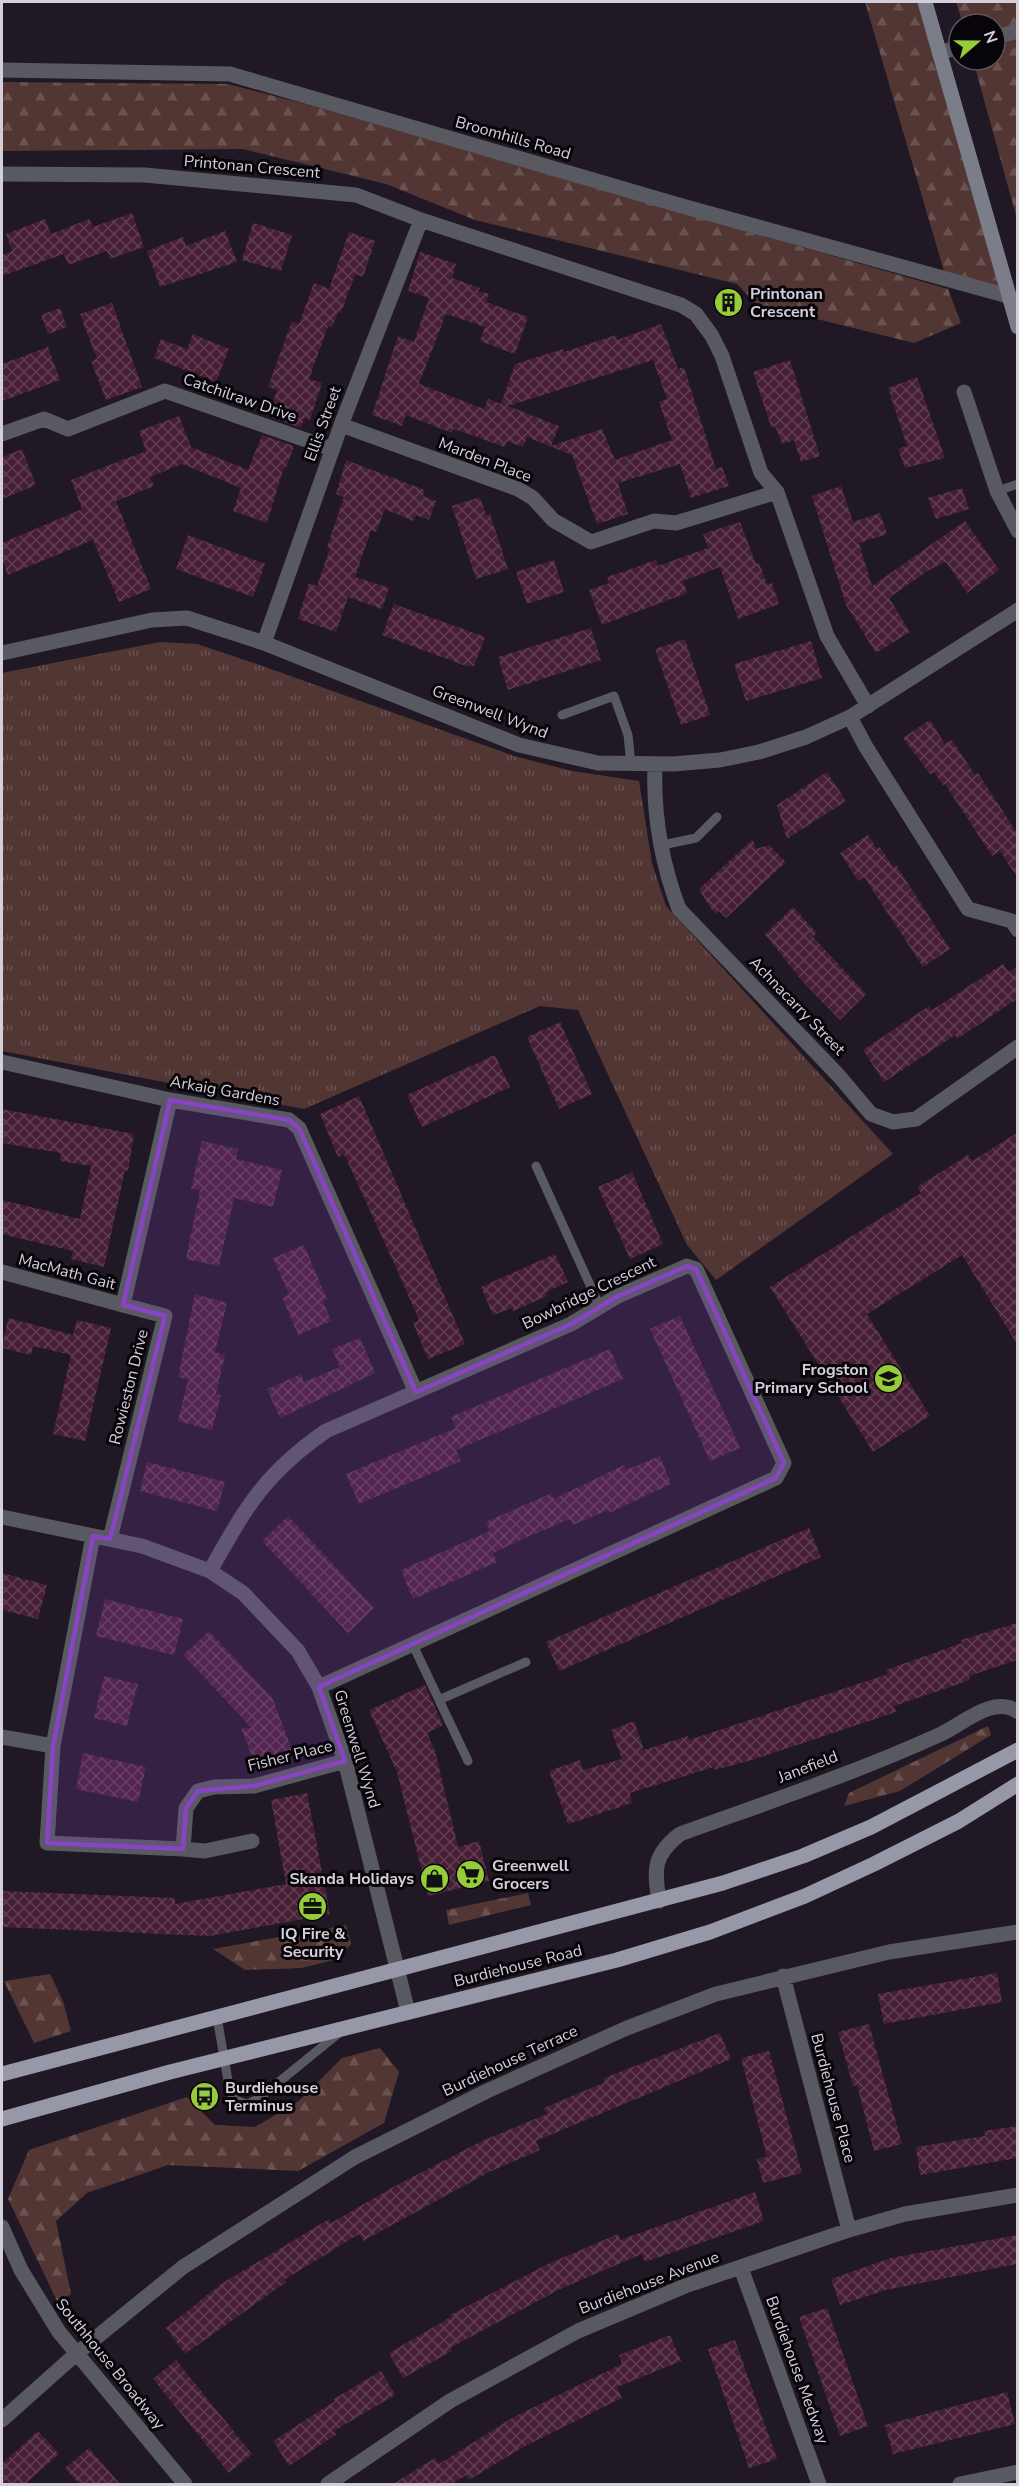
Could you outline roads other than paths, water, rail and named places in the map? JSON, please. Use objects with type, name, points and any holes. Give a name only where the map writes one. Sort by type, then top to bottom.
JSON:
[{"type":"main road","points":[[925,2],[1017,327]]},
{"type":"main road","name":"Burdiehouse Road","points":[[2,2074],[723,1883],[813,1852],[938,1794],[1017,1750]]},
{"type":"main road","name":"Burdiehouse Road","points":[[2,2119],[345,2028],[617,1960],[710,1932],[805,1896],[959,1821],[1017,1784]]},
{"type":"street","points":[[939,52],[947,50]]},
{"type":"street","name":"Broomhills Road","points":[[2,70],[230,74],[671,203],[1008,296]]},
{"type":"street","name":"Printonan Crescent","points":[[2,174],[145,176],[356,195],[421,220],[681,305],[696,314],[712,336],[722,356],[760,473],[777,492],[827,636],[868,705]]},
{"type":"street","name":"Ellis Street","points":[[264,643],[332,449],[421,220]]},
{"type":"street","name":"Catchilraw Drive","points":[[2,434],[44,419],[68,429],[165,392],[332,449]]},
{"type":"street","points":[[964,392],[997,491],[1017,531]]},
{"type":"street","name":"Marden Place","points":[[341,425],[518,489],[533,498],[553,520],[591,542],[654,521],[676,523],[777,492]]},
{"type":"street","name":"Greenwell Wynd","points":[[2,653],[152,620],[187,618],[264,643],[519,745],[558,756],[631,765],[655,764],[720,760],[759,752],[806,737],[850,717],[1017,610]]},
{"type":"street","points":[[850,717],[866,747],[968,909],[1012,921],[1017,930]]},
{"type":"street","name":"Achnacarry Street","points":[[655,764],[654,791],[667,876],[680,909],[839,1076],[871,1114],[893,1122],[916,1119],[1017,1047]]},
{"type":"street","name":"Arkaig Gardens","points":[[2,1062],[170,1100],[289,1120],[298,1128],[416,1392]]},
{"type":"street","name":"Rowieston Drive","points":[[110,1539],[165,1316],[123,1305],[170,1100]]},
{"type":"street","name":"Bowbridge Crescent","points":[[210,1571],[245,1508],[267,1480],[299,1450],[326,1431],[571,1324],[616,1297],[687,1266],[696,1269],[784,1462],[777,1478],[319,1687]]},
{"type":"street","name":"MacMath Gait","points":[[2,1272],[123,1305]]},
{"type":"street","name":"Greenwell Wynd","points":[[2,1517],[142,1546],[210,1571],[243,1593],[298,1651],[319,1687],[345,1761],[408,2012]]},
{"type":"street","points":[[93,1536],[53,1746],[47,1843],[205,1851],[252,1840]]},
{"type":"street","name":"Janefield","points":[[659,1901],[654,1873],[662,1848],[680,1834],[810,1787],[941,1734],[988,1708],[1010,1707],[1017,1712]]},
{"type":"street","points":[[2,1737],[53,1746]]},
{"type":"street","name":"Fisher Place","points":[[183,1849],[186,1808],[198,1791],[214,1787],[254,1786],[345,1761]]},
{"type":"street","name":"Burdiehouse Terrace","points":[[2,2420],[76,2354],[183,2267],[355,2157],[487,2091],[627,2028],[716,1994],[889,1952],[1017,1932]]},
{"type":"street","name":"Burdiehouse Place","points":[[783,1976],[849,2230]]},
{"type":"street","name":"Burdiehouse Avenue","points":[[328,2484],[450,2401],[578,2331],[684,2286],[849,2230],[905,2214],[1017,2195]]},
{"type":"street","name":"Southhouse Broadway","points":[[2,2227],[42,2309],[76,2354],[185,2484]]},
{"type":"street","name":"Burdiehouse Medway","points":[[741,2268],[819,2484]]},
{"type":"street","points":[[960,2484],[1017,2472]]},
{"type":"lane","points":[[997,491],[1017,484]]},
{"type":"lane","points":[[562,715],[614,696],[628,735],[631,765]]},
{"type":"lane","points":[[662,845],[696,838],[717,818]]},
{"type":"lane","points":[[536,1166],[600,1307]]},
{"type":"lane","points":[[413,1645],[441,1699],[468,1761]]},
{"type":"lane","points":[[441,1699],[526,1662]]},
{"type":"lane","points":[[217,2017],[222,2060],[230,2092],[235,2100],[247,2104],[258,2098],[345,2028]]},
{"type":"place","name":"Printonan Crescent","points":[[729,303]]},
{"type":"place","name":"Frogston Primary School","points":[[889,1379]]},
{"type":"place","name":"Greenwell Grocers","points":[[471,1875]]},
{"type":"place","name":"Skanda Holidays","points":[[435,1879]]},
{"type":"place","name":"IQ Fire & Security","points":[[313,1906]]},
{"type":"place","name":"Burdiehouse Terminus","points":[[204,2097]]}]
